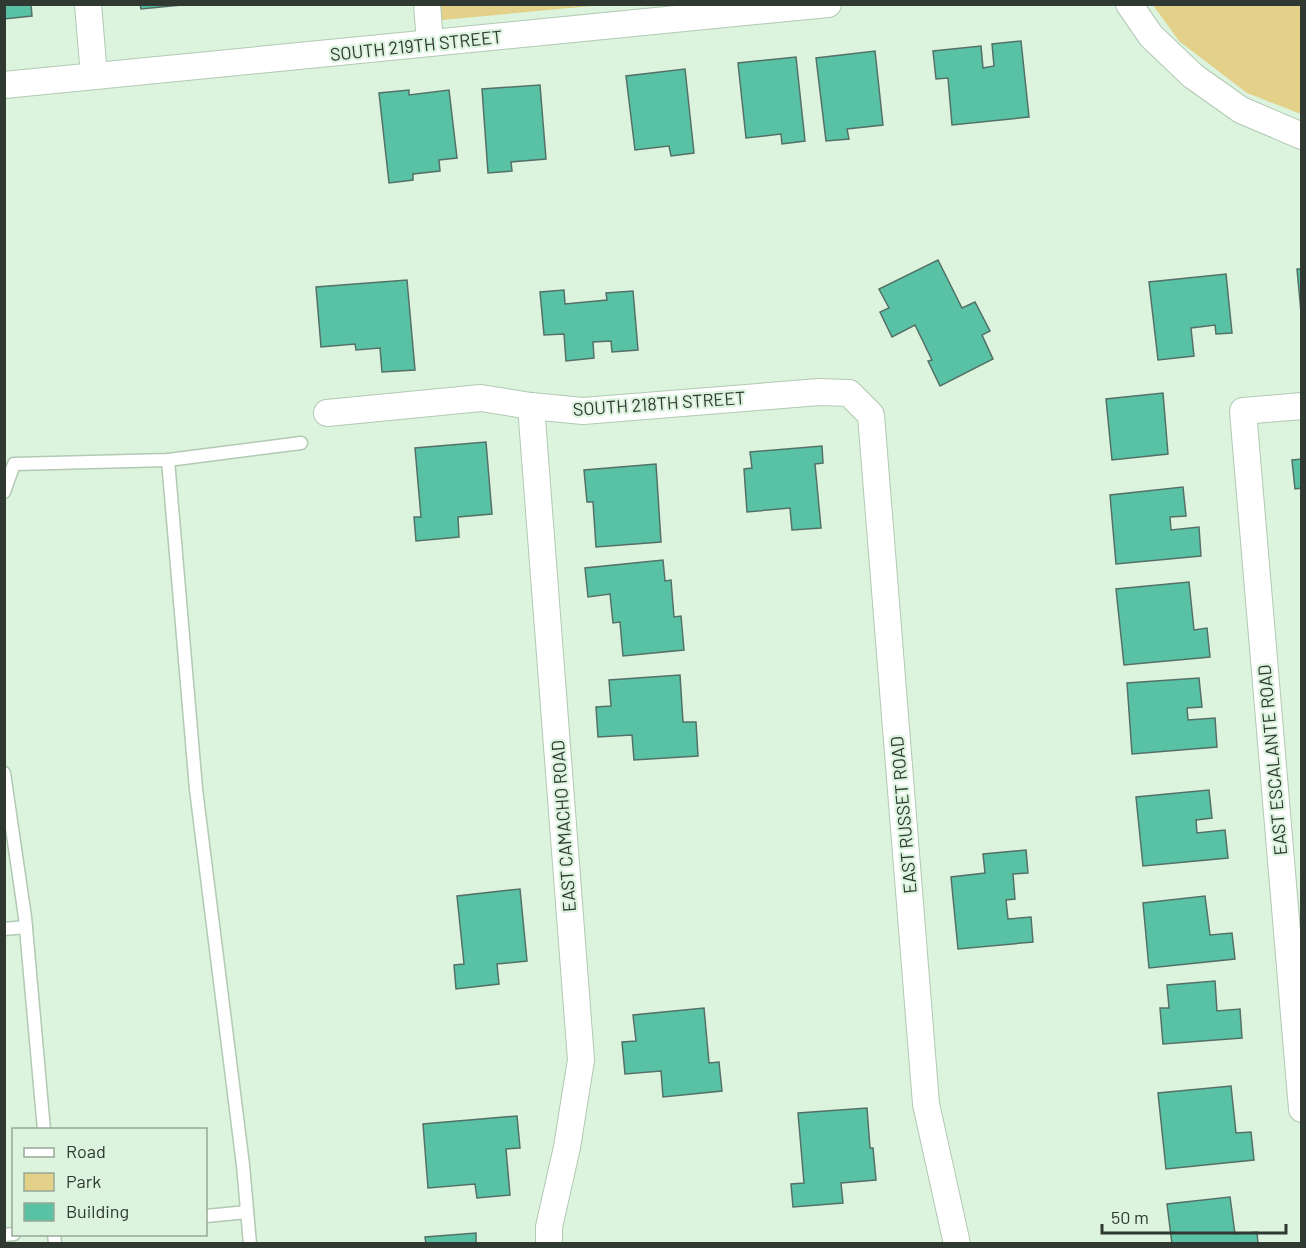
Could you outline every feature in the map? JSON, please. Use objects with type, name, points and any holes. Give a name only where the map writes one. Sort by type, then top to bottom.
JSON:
[{"type":"street","points":[[88,4],[94,76]]},
{"type":"street","points":[[427,4],[430,44]]},
{"type":"street","name":"SOUTH 219TH STREET","points":[[4,85],[430,44],[754,8],[828,4]]},
{"type":"street","points":[[1129,4],[1151,36],[1193,76],[1241,110],[1302,136]]},
{"type":"street","name":"SOUTH 218TH STREET","points":[[327,413],[481,398],[583,411],[819,392],[849,393]]},
{"type":"street","name":"EAST RUSSET ROAD","points":[[849,393],[871,415],[926,1104],[957,1244]]},
{"type":"street","name":"EAST CAMACHO ROAD","points":[[531,406],[581,1060],[567,1147],[549,1227],[549,1244]]},
{"type":"street","name":"EAST ESCALANTE ROAD","points":[[1302,406],[1243,411],[1302,1109]]},
{"type":"lane","points":[[4,492],[14,464],[168,460],[301,443]]},
{"type":"lane","points":[[168,460],[196,789],[243,1165],[250,1244]]},
{"type":"lane","points":[[4,773],[26,927],[44,1128]]},
{"type":"lane","points":[[4,929],[26,927]]},
{"type":"lane","points":[[207,1216],[247,1212]]},
{"type":"green space","points":[[441,4],[602,4],[602,5],[442,20]]},
{"type":"green space","points":[[1153,5],[1301,5],[1301,114],[1247,93],[1179,41]]},
{"type":"building","points":[[4,4],[31,4],[32,16],[4,19]]},
{"type":"building","points":[[140,4],[192,4],[141,9]]},
{"type":"building","points":[[1021,41],[1029,117],[952,125],[948,78],[936,79],[933,51],[981,46],[983,68],[994,66],[992,44]]},
{"type":"building","points":[[875,51],[883,125],[847,129],[849,139],[826,141],[816,58]]},
{"type":"building","points":[[796,57],[805,141],[782,144],[781,134],[746,138],[738,63]]},
{"type":"building","points":[[685,69],[694,153],[671,156],[669,146],[635,150],[626,76]]},
{"type":"building","points":[[540,85],[546,159],[511,162],[512,171],[488,173],[482,89]]},
{"type":"building","points":[[409,90],[409,95],[449,90],[457,158],[439,160],[440,171],[413,174],[413,180],[389,183],[379,93]]},
{"type":"building","points":[[938,260],[962,308],[975,302],[990,331],[982,335],[993,359],[940,386],[928,361],[932,360],[915,325],[892,337],[880,312],[889,308],[879,289]]},
{"type":"building","points":[[1297,269],[1302,269],[1302,323]]},
{"type":"building","points":[[1226,274],[1232,333],[1216,334],[1215,325],[1191,328],[1194,356],[1158,360],[1149,282]]},
{"type":"building","points":[[407,280],[415,370],[382,372],[380,348],[356,350],[355,344],[321,347],[316,287]]},
{"type":"building","points":[[564,290],[565,304],[607,300],[606,293],[633,291],[638,350],[612,352],[611,341],[593,342],[594,358],[566,361],[564,334],[544,335],[540,292]]},
{"type":"building","points":[[1163,393],[1168,454],[1112,460],[1106,399]]},
{"type":"building","points":[[486,442],[492,514],[458,517],[459,537],[416,541],[414,517],[421,517],[415,448]]},
{"type":"building","points":[[822,446],[823,463],[815,464],[821,528],[792,530],[790,508],[747,512],[744,469],[752,468],[750,452]]},
{"type":"building","points":[[1302,459],[1302,488],[1295,489],[1292,460]]},
{"type":"building","points":[[656,464],[661,542],[596,547],[593,502],[587,502],[584,470]]},
{"type":"building","points":[[1183,487],[1186,516],[1170,517],[1171,530],[1199,527],[1201,556],[1116,564],[1110,495]]},
{"type":"building","points":[[663,560],[665,581],[671,580],[674,617],[681,616],[684,650],[623,656],[620,622],[613,623],[610,594],[588,597],[585,568]]},
{"type":"building","points":[[1189,582],[1194,630],[1207,628],[1210,657],[1124,665],[1116,589]]},
{"type":"building","points":[[680,675],[683,722],[696,722],[698,756],[634,760],[632,735],[598,737],[596,707],[611,706],[609,680]]},
{"type":"building","points":[[1199,678],[1202,707],[1187,708],[1188,720],[1215,718],[1217,747],[1132,754],[1127,683]]},
{"type":"building","points":[[1209,790],[1212,818],[1196,820],[1197,833],[1225,830],[1228,858],[1143,866],[1136,797]]},
{"type":"building","points":[[1026,850],[1028,873],[1013,874],[1015,899],[1006,900],[1008,919],[1031,917],[1033,942],[958,949],[951,877],[985,873],[983,854]]},
{"type":"building","points":[[520,889],[527,961],[497,964],[499,984],[456,989],[454,965],[464,964],[457,896]]},
{"type":"building","points":[[1205,896],[1210,935],[1232,933],[1235,959],[1149,968],[1143,903]]},
{"type":"building","points":[[1215,981],[1217,1011],[1240,1009],[1242,1038],[1163,1044],[1160,1008],[1169,1008],[1167,985]]},
{"type":"building","points":[[704,1008],[709,1063],[719,1062],[722,1091],[663,1097],[661,1071],[625,1074],[622,1042],[636,1041],[633,1015]]},
{"type":"building","points":[[1231,1086],[1236,1133],[1251,1132],[1254,1160],[1166,1169],[1158,1093]]},
{"type":"building","points":[[867,1108],[870,1148],[873,1148],[876,1180],[841,1183],[843,1203],[793,1207],[791,1184],[804,1183],[798,1113]]},
{"type":"building","points":[[517,1116],[520,1148],[506,1149],[510,1195],[477,1198],[475,1184],[428,1188],[423,1124]]},
{"type":"building","points":[[1230,1197],[1235,1234],[1257,1232],[1258,1244],[1172,1244],[1167,1204]]},
{"type":"building","points":[[476,1233],[476,1244],[426,1244],[425,1237]]}]
